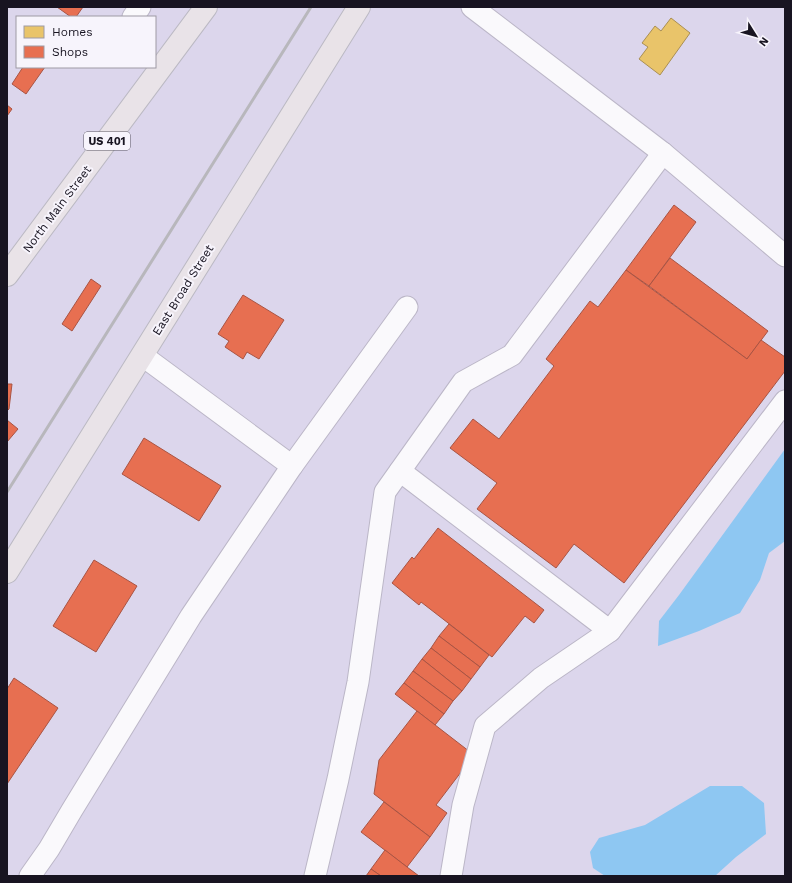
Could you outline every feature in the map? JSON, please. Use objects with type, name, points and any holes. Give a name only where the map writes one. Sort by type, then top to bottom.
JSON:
[{"type":"main road","name":"North Main Street","points":[[7,275],[206,7]]},
{"type":"main road","name":"East Broad Street","points":[[7,572],[143,356],[359,7]]},
{"type":"lane","points":[[134,16],[140,7]]},
{"type":"lane","points":[[472,7],[663,153],[785,256]]},
{"type":"lane","points":[[315,876],[338,779],[358,682],[385,492],[463,382],[512,355],[663,153]]},
{"type":"lane","points":[[30,876],[49,849],[192,616],[292,466],[407,307]]},
{"type":"lane","points":[[143,356],[292,466]]},
{"type":"lane","points":[[452,876],[463,805],[485,726],[541,678],[610,631],[785,401]]},
{"type":"lane","points":[[400,471],[610,631]]},
{"type":"water","points":[[785,449],[785,541],[769,553],[760,580],[740,613],[699,631],[658,646],[659,621]]},
{"type":"water","points":[[710,786],[742,786],[764,803],[766,834],[736,857],[715,876],[605,876],[593,868],[590,852],[599,838],[645,825]]},
{"type":"building: Homes","points":[[671,18],[690,33],[660,75],[639,59],[648,47],[642,43],[655,26],[661,31]]},
{"type":"building: Shops","points":[[57,7],[83,7],[77,16],[70,16]]},
{"type":"building: Shops","points":[[22,68],[44,68],[26,94],[12,84]]},
{"type":"building: Shops","points":[[7,105],[12,109],[7,116]]},
{"type":"building: Shops","points":[[674,205],[696,222],[649,286],[626,270]]},
{"type":"building: Shops","points":[[670,258],[768,331],[747,359],[649,286]]},
{"type":"building: Shops","points":[[626,270],[747,359],[761,340],[785,357],[785,371],[624,583],[574,544],[556,568],[477,509],[497,483],[450,448],[473,419],[499,439],[554,366],[546,359],[590,301],[598,307]]},
{"type":"building: Shops","points":[[91,279],[101,286],[72,331],[62,324]]},
{"type":"building: Shops","points":[[243,295],[284,320],[259,359],[247,352],[243,359],[225,347],[229,341],[218,334]]},
{"type":"building: Shops","points":[[7,384],[12,384],[9,409],[7,411]]},
{"type":"building: Shops","points":[[7,420],[18,429],[7,442]]},
{"type":"building: Shops","points":[[144,438],[221,486],[199,521],[122,474]]},
{"type":"building: Shops","points":[[438,528],[544,610],[534,623],[525,616],[492,657],[421,602],[419,605],[392,583],[412,557],[414,559]]},
{"type":"building: Shops","points":[[94,560],[137,586],[96,652],[53,626]]},
{"type":"building: Shops","points":[[449,624],[489,655],[480,667],[439,636]]},
{"type":"building: Shops","points":[[439,636],[480,667],[471,679],[431,648]]},
{"type":"building: Shops","points":[[431,648],[471,679],[462,691],[422,659]]},
{"type":"building: Shops","points":[[422,659],[462,691],[453,701],[413,671]]},
{"type":"building: Shops","points":[[413,671],[453,701],[444,714],[404,683]]},
{"type":"building: Shops","points":[[14,678],[58,708],[7,784],[7,689]]},
{"type":"building: Shops","points":[[404,683],[444,714],[435,725],[395,694]]},
{"type":"building: Shops","points":[[417,711],[474,755],[436,805],[447,813],[430,837],[374,794],[379,760]]},
{"type":"building: Shops","points":[[384,802],[430,837],[407,867],[361,832]]},
{"type":"building: Shops","points":[[385,850],[419,876],[381,876],[371,869]]},
{"type":"building: Shops","points":[[371,869],[381,876],[366,876]]},
{"type":"railway","points":[[7,492],[311,7]]}]
